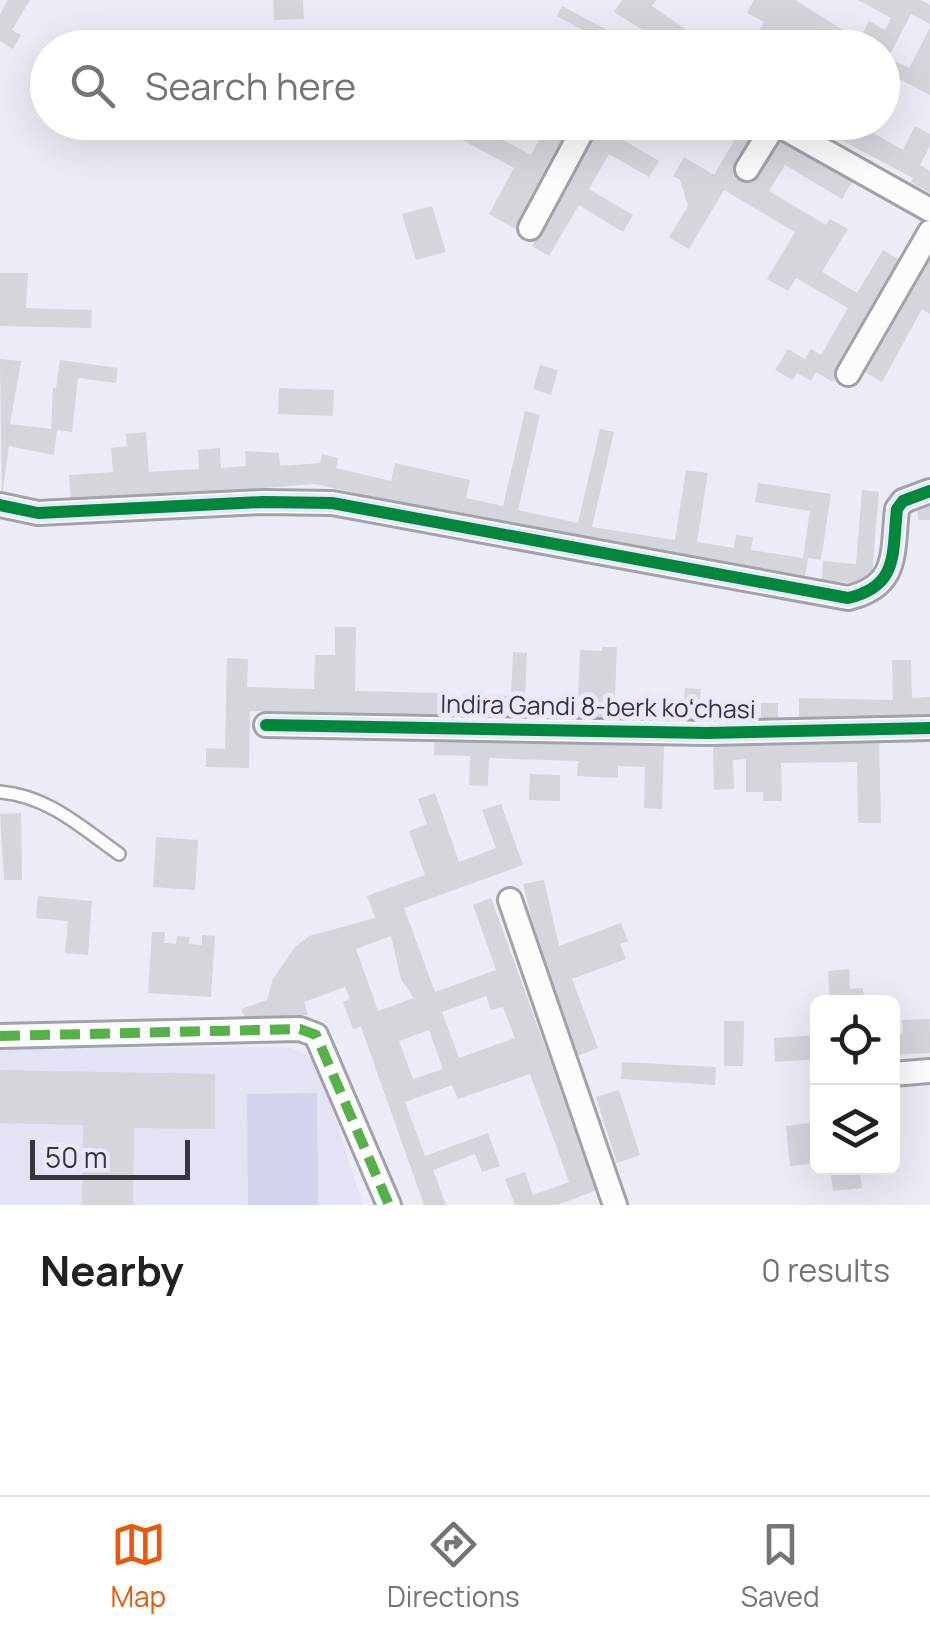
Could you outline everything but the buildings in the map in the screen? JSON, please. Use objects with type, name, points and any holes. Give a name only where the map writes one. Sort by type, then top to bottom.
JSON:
[{"type":"street","points":[[530,228],[577,140]]},
{"type":"street","points":[[747,170],[764,140]]},
{"type":"street","points":[[804,140],[930,210]]},
{"type":"street","points":[[848,374],[930,232]]},
{"type":"street","points":[[0,505],[38,513],[263,502],[332,503],[848,598],[872,592],[882,584],[889,571],[897,509],[902,501],[930,491]]},
{"type":"street","name":"Indira Gandi 8-berk koʻchasi","points":[[266,725],[706,732],[930,728]]},
{"type":"street","points":[[510,900],[614,1205]]},
{"type":"street","points":[[0,1036],[300,1028],[316,1035],[389,1205]]},
{"type":"street","points":[[900,1073],[930,1071]]},
{"type":"lane","points":[[0,792],[28,794],[50,805],[119,854]]},
{"type":"shaded area","points":[[288,1047],[312,1058],[321,1074],[363,1205],[0,1205],[0,1049]]},
{"type":"shaded area","points":[[317,1093],[318,1205],[248,1205],[247,1094]]},
{"type":"marked path","points":[[0,1036],[300,1029],[316,1035],[389,1205]]},
{"type":"cycle path","points":[[0,505],[38,513],[263,502],[332,503],[848,598],[865,593],[885,576],[893,554],[897,509],[903,501],[930,491]]},
{"type":"cycle path","points":[[266,725],[707,733],[930,728]]}]
